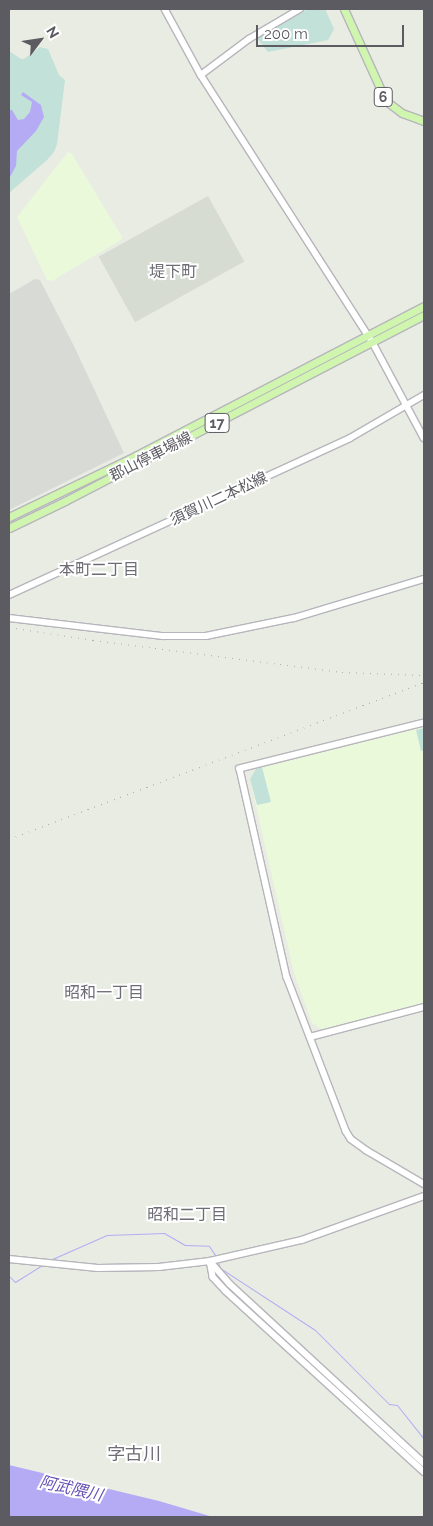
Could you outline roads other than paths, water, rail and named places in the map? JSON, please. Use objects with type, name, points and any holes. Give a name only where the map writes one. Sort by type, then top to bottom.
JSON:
[{"type":"main road","name":"6","points":[[344,9],[386,101],[402,113],[424,121]]},
{"type":"main road","name":"郡山停車場線","points":[[9,528],[65,501],[370,338],[424,306]]},
{"type":"main road","name":"郡山停車場線","points":[[9,517],[370,338],[424,315]]},
{"type":"main road","name":"須賀川二本松線","points":[[9,595],[278,472],[408,407],[424,396]]},
{"type":"street","points":[[165,9],[200,75],[370,338],[424,438]]},
{"type":"street","points":[[200,75],[249,39],[300,9]]},
{"type":"street","points":[[9,618],[163,636],[206,636],[294,618],[424,579]]},
{"type":"street","points":[[424,723],[240,769],[287,977],[350,1139],[424,1184]]},
{"type":"street","points":[[310,1037],[424,1007]]},
{"type":"street","points":[[9,1259],[98,1268],[159,1267],[210,1261],[302,1240],[424,1196]]},
{"type":"street","points":[[210,1261],[230,1284],[424,1462]]},
{"type":"street","points":[[210,1261],[213,1277],[226,1290],[424,1472]]},
{"type":"water","points":[[23,92],[41,105],[44,117],[36,131],[17,151],[16,166],[10,177],[9,110],[12,110],[18,120],[24,119],[30,112],[32,102],[21,95]]},
{"type":"water","name":"阿武隈川","points":[[9,1465],[159,1501],[213,1517],[9,1517]]},
{"type":"waterway","points":[[50,1260],[107,1235],[164,1233],[185,1245],[209,1246],[217,1258]]},
{"type":"waterway","points":[[218,1262],[220,1268],[315,1330],[389,1404],[397,1405],[424,1439]]},
{"type":"waterway","points":[[9,1276],[15,1282],[42,1265]]},
{"type":"railway","points":[[9,627],[93,640],[342,672],[424,675]]},
{"type":"railway","points":[[9,839],[424,682]]},
{"type":"district","name":"堤下町","points":[[173,272]]},
{"type":"district","name":"本町二丁目","points":[[99,570]]},
{"type":"district","name":"昭和一丁目","points":[[104,993]]},
{"type":"district","name":"昭和二丁目","points":[[187,1215]]},
{"type":"district","name":"字古川","points":[[134,1454]]}]
